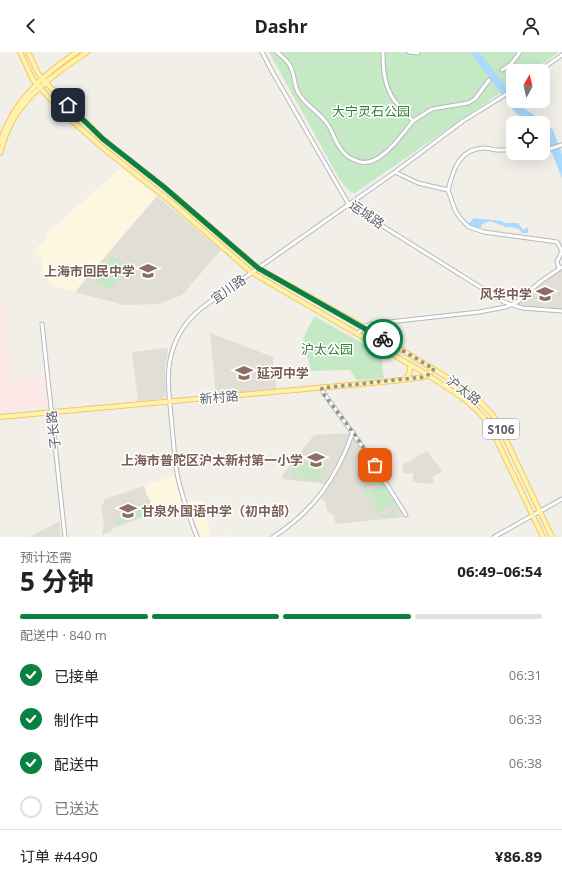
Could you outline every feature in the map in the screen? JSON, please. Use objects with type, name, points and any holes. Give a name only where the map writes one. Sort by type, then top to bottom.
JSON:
[{"type":"main road","name":"沪太路","points":[[20,52],[33,80],[62,112],[104,149],[170,201],[251,272],[428,375],[456,393],[481,413],[489,424],[543,537]]},
{"type":"main road","name":"沪太路","points":[[28,52],[38,73],[46,83],[103,139],[164,187],[258,268],[364,327],[470,392],[490,412],[504,435],[552,537]]},
{"type":"main road","points":[[0,140],[18,105],[36,84],[77,52]]},
{"type":"main road","points":[[0,153],[9,127],[20,108],[40,88],[87,52]]},
{"type":"main road","points":[[405,379],[410,370],[410,364]]},
{"type":"main road","points":[[428,375],[434,369]]},
{"type":"main road","name":"新村路","points":[[0,416],[322,388],[423,377],[428,375]]},
{"type":"street","name":"运城路","points":[[262,52],[349,205],[500,300],[512,305]]},
{"type":"street","points":[[277,52],[291,67],[295,84],[301,97],[322,117],[344,154],[355,160],[367,163],[381,157],[413,121],[432,109],[468,103],[475,99],[489,80]]},
{"type":"street","points":[[383,52],[385,79],[389,90],[395,101],[413,121]]},
{"type":"street","points":[[409,52],[418,53]]},
{"type":"street","points":[[502,70],[511,64],[520,52]]},
{"type":"street","points":[[549,64],[562,55]]},
{"type":"street","name":"宜川路","points":[[197,537],[184,502],[177,473],[170,401],[168,375],[169,364],[174,346],[181,331],[201,308],[349,205],[463,121],[506,95]]},
{"type":"street","points":[[550,150],[562,146]]},
{"type":"street","points":[[357,334],[364,327],[371,324],[492,311],[512,305],[561,267],[558,262],[562,251],[557,242],[484,232],[469,227],[454,210],[448,190],[458,162],[466,154],[476,149],[486,148],[506,150]]},
{"type":"street","points":[[395,172],[418,183],[448,190]]},
{"type":"street","points":[[512,305],[522,308],[562,311]]},
{"type":"street","name":"子长路","points":[[42,324],[65,537]]},
{"type":"street","points":[[322,388],[322,392],[353,432],[406,515]]},
{"type":"street","points":[[273,537],[302,515],[323,492],[340,464],[353,432]]},
{"type":"street","points":[[494,537],[562,500]]},
{"type":"shaded area","points":[[121,168],[157,196],[75,292],[55,286],[42,274],[42,260],[33,251],[44,241],[46,234]]},
{"type":"shaded area","name":"上海市回民中学","points":[[157,196],[221,250],[182,295],[159,304],[124,305],[75,292]]},
{"type":"shaded area","name":"风华中学","points":[[562,268],[562,309],[515,305],[541,283]]},
{"type":"shaded area","points":[[0,310],[6,310],[11,380],[45,377],[47,406],[0,410]]},
{"type":"shaded area","name":"延河中学","points":[[210,333],[273,357],[276,389],[216,395]]},
{"type":"shaded area","points":[[168,348],[165,370],[166,396],[162,399],[138,401],[132,352]]},
{"type":"shaded area","name":"上海市普陀区沪太新村第一小学","points":[[350,433],[341,456],[325,484],[282,479],[283,474],[314,435]]},
{"type":"shaded area","points":[[353,436],[404,517],[336,524],[333,515],[327,511],[325,501],[320,499],[339,471]]},
{"type":"shaded area","points":[[427,451],[442,471],[433,477],[433,484],[413,482],[413,473],[403,473],[402,465]]},
{"type":"shaded area","points":[[175,475],[183,506],[158,515],[157,509],[153,510],[144,486]]},
{"type":"shaded area","name":"甘泉外国语中学（初中部）","points":[[144,486],[155,513],[111,529],[112,531],[102,535],[104,524],[101,508],[105,499]]},
{"type":"shaded area","points":[[203,501],[211,537],[201,537],[188,502]]},
{"type":"shaded area","points":[[59,521],[61,537],[30,537]]},
{"type":"shaded area","points":[[233,535],[233,537],[211,537]]},
{"type":"green space","name":"大宁灵石公园","points":[[269,52],[559,52],[542,64],[506,64],[506,89],[355,193],[350,192],[340,180]]},
{"type":"green space","points":[[113,256],[127,268],[110,290],[95,279]]},
{"type":"green space","name":"沪太公园","points":[[314,316],[381,354],[384,378],[357,380],[350,370],[311,371],[303,339]]},
{"type":"green space","points":[[298,462],[323,465],[327,471],[326,478],[322,481],[317,481],[296,478],[293,474],[292,468]],"holes":[[[300,464],[320,467],[324,470],[325,475],[320,479],[303,478],[295,471],[296,467]]]},
{"type":"green space","points":[[301,465],[320,467],[318,478],[299,476]]},
{"type":"green space","points":[[374,469],[396,505],[395,513],[391,516],[381,516],[371,503],[365,491],[365,484],[367,481],[377,479],[372,470]],"holes":[[[372,482],[378,482],[381,485],[369,492],[380,511],[373,503],[367,490],[367,487]],[[383,488],[393,504],[394,509],[385,515],[380,512],[392,505]]]},
{"type":"green space","points":[[143,509],[145,514],[116,525],[114,520]]},
{"type":"water","points":[[470,52],[479,52],[506,87],[506,100]]},
{"type":"water","points":[[512,108],[524,108],[535,116],[520,116]]},
{"type":"water","points":[[550,127],[553,130],[562,154],[562,178],[550,148]]},
{"type":"water","points":[[474,218],[501,221],[505,223],[518,223],[523,230],[528,228],[528,233],[522,233],[519,229],[506,227],[490,221],[482,224],[480,229],[468,224]]},
{"type":"way so far","points":[[375,465],[353,432],[322,392],[322,388],[423,377],[427,376],[434,369],[383,339]]},
{"type":"place","name":"上海市回民中学","points":[[148,271]]},
{"type":"place","name":"风华中学","points":[[545,294]]},
{"type":"place","name":"延河中学","points":[[244,373]]},
{"type":"place","name":"上海市普陀区沪太新村第一小学","points":[[316,460]]},
{"type":"place","name":"甘泉外国语中学（初中部）","points":[[128,511]]},
{"type":"route","points":[[68,105],[103,139],[164,187],[258,268],[280,282],[364,327],[383,339]]}]
